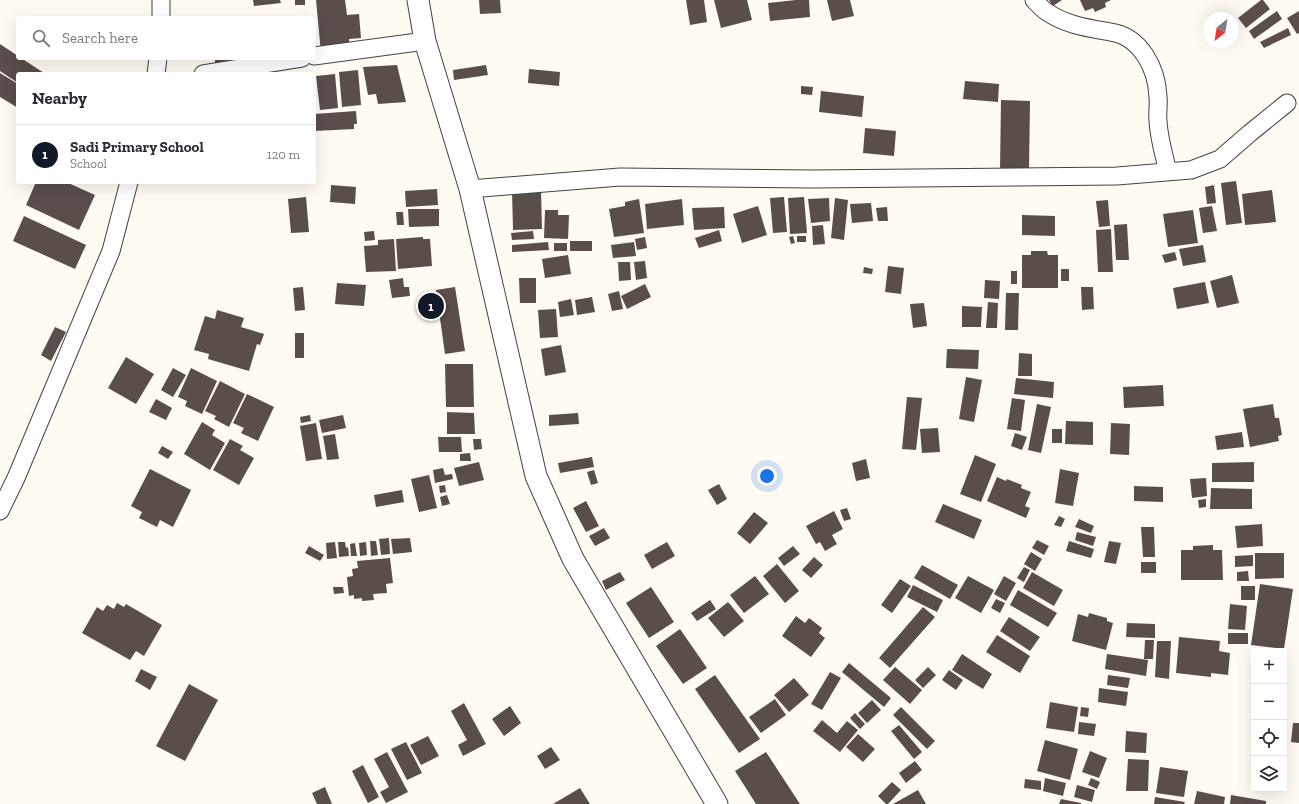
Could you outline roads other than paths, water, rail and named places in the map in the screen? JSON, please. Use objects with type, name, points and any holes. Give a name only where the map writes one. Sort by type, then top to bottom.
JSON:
[{"type":"street","points":[[161,0],[161,16]]},
{"type":"street","points":[[418,0],[425,41],[470,189],[536,476],[573,559],[717,804]]},
{"type":"street","points":[[1034,0],[1046,12],[1068,24],[1116,32],[1132,41],[1145,54],[1155,75],[1158,97],[1160,137],[1168,172]]},
{"type":"street","points":[[316,56],[425,41]]},
{"type":"street","points":[[156,72],[158,60]]},
{"type":"street","points":[[215,72],[290,60]]},
{"type":"street","points":[[470,189],[620,177],[813,179],[1117,176],[1191,170],[1220,159],[1250,132],[1287,103]]},
{"type":"street","points":[[0,512],[16,478],[111,251],[128,184]]},
{"type":"place","name":"Sadi Primary School","points":[[431,306]]}]
